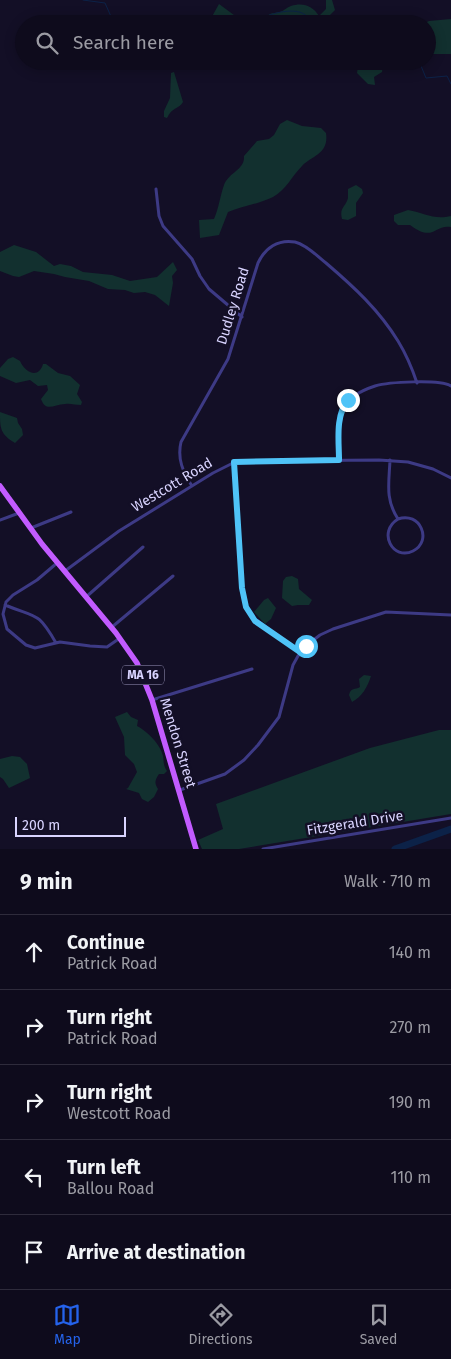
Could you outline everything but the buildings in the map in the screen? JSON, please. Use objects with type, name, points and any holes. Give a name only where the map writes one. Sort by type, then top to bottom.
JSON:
[{"type":"main road","name":"MA 16","points":[[0,486],[32,530]]},
{"type":"main road","name":"Mendon Street","points":[[32,530],[112,627],[137,663],[152,700],[196,849]]},
{"type":"street","points":[[156,189],[159,216],[163,226],[192,259],[209,289],[242,317]]},
{"type":"street","name":"Dudley Road","points":[[192,486],[180,463],[179,452],[181,442],[228,359],[258,262],[269,248],[280,242],[300,244],[311,251],[369,301],[399,342],[417,383]]},
{"type":"street","points":[[339,460],[341,412],[348,400],[362,391],[376,386],[440,383],[451,386]]},
{"type":"street","points":[[390,460],[388,497],[391,508],[398,519]]},
{"type":"street","name":"Westcott Road","points":[[65,571],[119,531],[234,462],[390,460],[422,465],[451,478]]},
{"type":"street","points":[[234,462],[242,588],[246,607],[255,621],[300,652]]},
{"type":"street","points":[[32,530],[72,512]]},
{"type":"street","points":[[0,520],[19,513]]},
{"type":"street","points":[[406,517],[413,519],[422,528],[422,540],[412,552],[401,552],[394,549],[390,544],[388,530],[398,519],[406,517]]},
{"type":"street","points":[[86,596],[143,547]]},
{"type":"street","points":[[58,563],[13,595],[5,605],[3,620],[7,629],[26,645],[35,648],[65,642],[103,647],[110,646],[120,638]]},
{"type":"street","points":[[112,627],[173,576]]},
{"type":"street","points":[[5,605],[39,617],[56,643]]},
{"type":"street","points":[[180,790],[225,774],[244,760],[258,745],[279,717],[293,665],[300,652],[315,638],[326,632],[379,614],[392,612],[436,616],[451,615]]},
{"type":"street","points":[[152,700],[252,669]]},
{"type":"street","name":"Fitzgerald Drive","points":[[263,849],[451,818]]},
{"type":"green space","points":[[326,0],[332,0],[335,10],[330,15],[320,15],[326,9]]},
{"type":"green space","points":[[219,4],[234,15],[213,15]]},
{"type":"green space","points":[[300,4],[311,7],[318,15],[268,15]]},
{"type":"green space","points":[[451,19],[451,54],[436,54],[436,20]]},
{"type":"green space","points":[[358,70],[382,70],[374,77],[375,85],[368,84],[357,73]]},
{"type":"green space","points":[[174,72],[183,102],[167,118],[164,117],[164,111],[170,98],[171,73]]},
{"type":"green space","points":[[287,120],[302,126],[321,128],[326,133],[323,150],[306,162],[278,194],[228,212],[219,235],[200,238],[199,220],[214,219],[224,185],[229,177],[242,165],[244,156],[257,141],[269,139],[274,135],[280,124]]},
{"type":"green space","points":[[356,185],[362,189],[363,193],[356,203],[356,216],[348,220],[342,219],[341,212],[348,198],[348,189]]},
{"type":"green space","points":[[408,210],[434,217],[451,216],[451,227],[441,228],[429,233],[418,230],[410,225],[398,225],[394,221],[394,215]]},
{"type":"green space","points":[[14,245],[36,252],[54,266],[60,264],[71,266],[83,272],[112,275],[130,281],[157,277],[173,262],[177,270],[172,276],[173,283],[169,306],[155,295],[145,292],[134,293],[125,290],[108,289],[89,281],[34,271],[19,277],[0,271],[0,252]]},
{"type":"green space","points":[[13,357],[32,373],[38,372],[43,364],[46,364],[58,373],[70,376],[80,385],[77,394],[82,402],[81,405],[61,404],[51,407],[45,406],[41,399],[48,390],[47,385],[38,386],[30,380],[16,383],[0,376],[0,368],[8,359]]},
{"type":"green space","points":[[0,412],[17,418],[23,435],[15,443],[6,437],[2,430]]},
{"type":"green space","points":[[292,576],[298,579],[299,589],[312,600],[309,605],[292,606],[282,598],[283,581],[286,577]]},
{"type":"green space","points":[[268,598],[276,608],[271,619],[265,624],[254,612]]},
{"type":"green space","points":[[364,675],[371,676],[368,684],[362,694],[352,702],[349,695],[350,692],[360,687],[359,679]]},
{"type":"green space","points":[[127,712],[131,717],[138,720],[137,726],[157,743],[162,752],[167,771],[164,774],[159,774],[156,780],[158,789],[154,797],[148,802],[142,799],[139,793],[126,789],[137,772],[134,764],[125,755],[124,737],[115,717]]},
{"type":"green space","points":[[439,730],[451,730],[451,814],[239,849],[202,849],[198,840],[223,829],[216,804],[370,748]]},
{"type":"green space","points":[[12,756],[20,757],[27,764],[30,778],[9,788],[0,777],[0,759]]},
{"type":"waterway","points":[[83,0],[105,3],[110,15]]},
{"type":"waterway","points":[[268,15],[290,11],[296,11],[305,15]]},
{"type":"waterway","points":[[423,70],[426,78],[447,76],[451,84]]},
{"type":"waterway","points":[[395,849],[451,829]]},
{"type":"route","points":[[306,646],[300,652],[255,621],[247,611],[242,588],[234,462],[339,460],[341,412],[348,400]]}]
